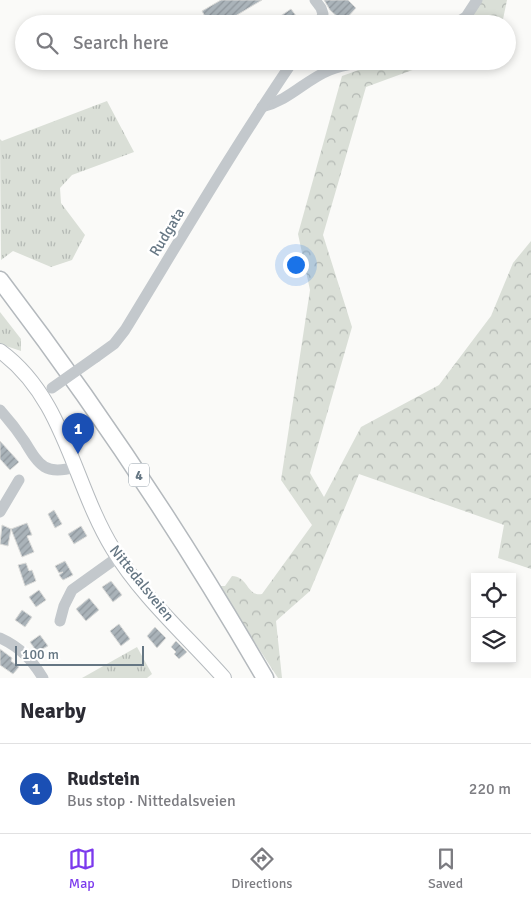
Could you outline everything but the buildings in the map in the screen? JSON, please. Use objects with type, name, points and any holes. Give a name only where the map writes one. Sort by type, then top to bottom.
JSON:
[{"type":"highway","name":"4","points":[[0,280],[83,393],[151,492],[265,678]]},
{"type":"highway","name":"4","points":[[0,293],[56,368],[150,504],[257,678]]},
{"type":"main road","name":"Nittedalsveien","points":[[0,351],[47,391],[54,418],[102,530],[118,557],[150,596],[224,678]]},
{"type":"street","points":[[315,0],[321,8],[322,15]]},
{"type":"street","points":[[467,15],[477,0]]},
{"type":"street","name":"Rudgata","points":[[47,391],[114,344],[287,70]]},
{"type":"street","points":[[262,107],[282,100],[330,70]]},
{"type":"street","points":[[0,410],[40,464],[52,470],[64,470],[75,466]]},
{"type":"street","points":[[0,512],[19,480]]},
{"type":"street","points":[[60,621],[64,606],[72,590],[118,557]]},
{"type":"street","points":[[0,638],[23,652],[37,667],[43,678]]},
{"type":"green space","points":[[480,0],[507,0],[504,15],[468,15]]},
{"type":"green space","points":[[359,70],[412,70],[366,87],[323,235],[352,327],[310,473],[324,497],[361,427],[439,385],[491,316],[513,263],[531,241],[531,569],[498,558],[504,525],[359,474],[310,591],[276,621],[282,678],[278,678],[218,586],[225,586],[232,576],[241,579],[253,592],[262,594],[312,525],[281,480],[310,290],[298,234],[342,76]]},
{"type":"green space","points":[[107,101],[134,152],[72,175],[60,188],[61,203],[85,235],[72,260],[51,267],[13,251],[1,260],[0,139],[2,141]]},
{"type":"green space","points":[[0,312],[21,339],[21,351],[0,344]]},
{"type":"green space","points":[[137,647],[152,674],[147,678],[82,678]]},
{"type":"place","name":"Rudstein","points":[[78,454]]}]
